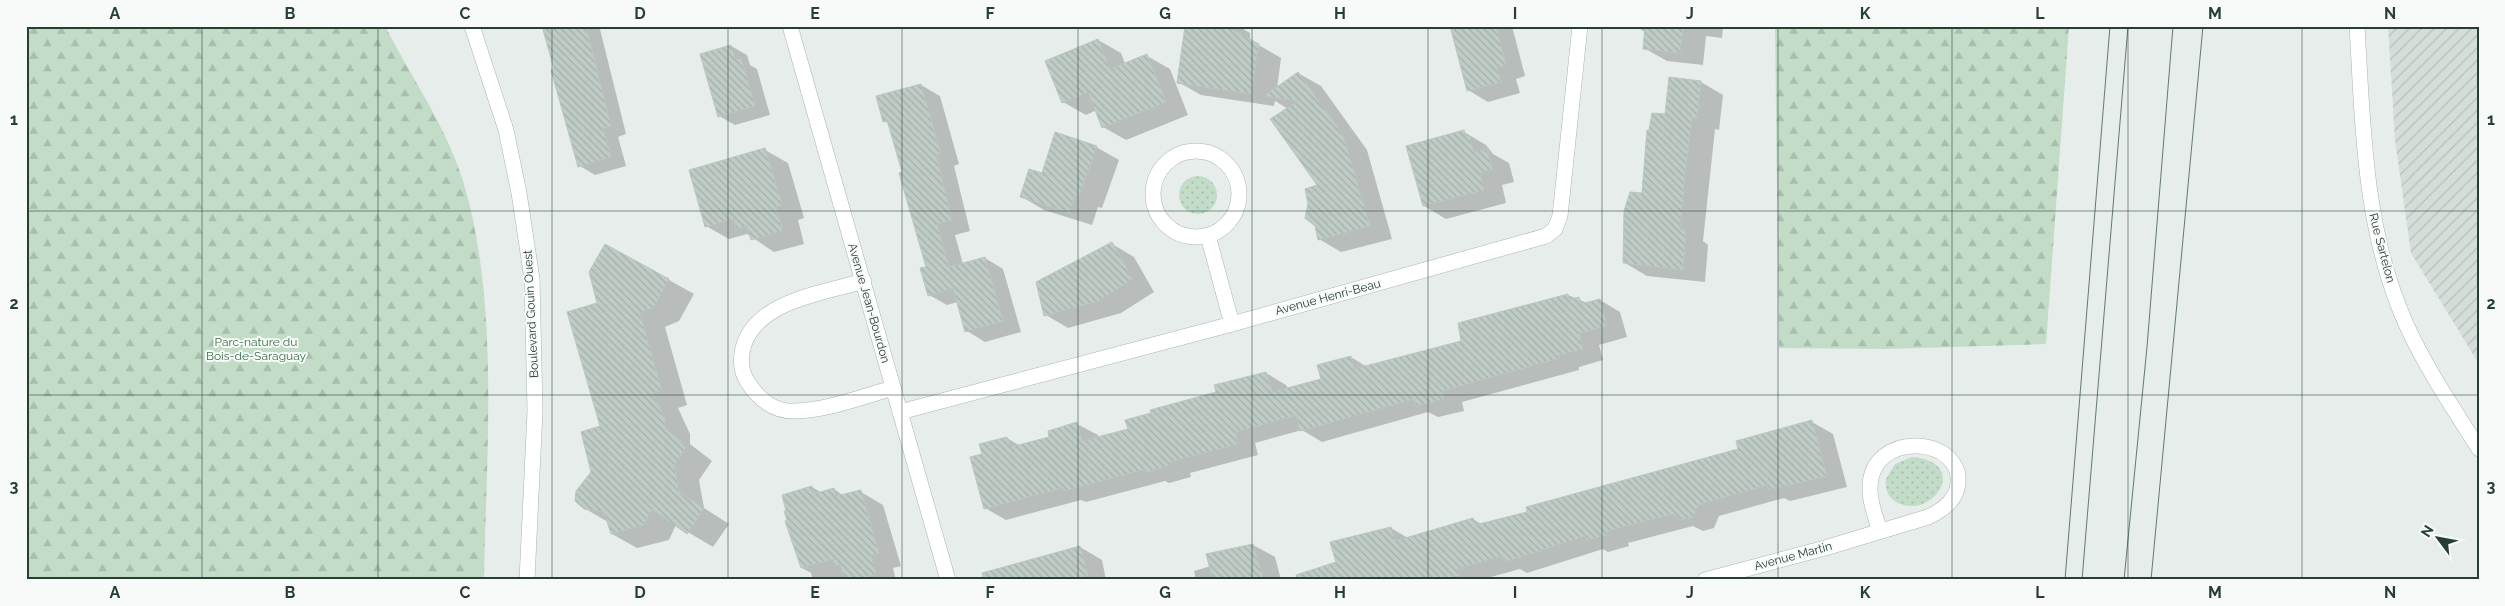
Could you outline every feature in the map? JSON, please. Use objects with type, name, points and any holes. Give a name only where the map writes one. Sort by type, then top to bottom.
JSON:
[{"type":"street","name":"Boulevard Gouin Ouest","points":[[472,26],[506,130],[519,193],[532,279],[535,411],[527,580]]},
{"type":"street","name":"Avenue Jean-Bourdon","points":[[790,26],[948,580]]},
{"type":"street","name":"Avenue Henri-Beau","points":[[900,412],[1232,324],[1540,239],[1552,232],[1560,216],[1580,26]]},
{"type":"street","name":"Rue Sartelon","points":[[2357,26],[2367,180],[2380,251],[2395,296],[2417,347],[2479,449]]},
{"type":"street","points":[[1200,152],[1219,158],[1229,168],[1236,180],[1238,194],[1236,208],[1230,220],[1220,230],[1208,236],[1193,237],[1179,234],[1167,226],[1158,215],[1153,201],[1153,187],[1158,173],[1167,162],[1180,155],[1200,152]]},
{"type":"street","points":[[1208,236],[1232,324]]},
{"type":"street","points":[[864,281],[781,306],[762,317],[750,329],[744,340],[741,353],[742,368],[750,386],[764,402],[777,408],[792,411],[835,404],[893,388]]},
{"type":"street","name":"Avenue Martin","points":[[1705,580],[1880,531],[1938,512],[1952,500],[1958,480],[1957,471],[1946,456],[1922,445],[1912,445],[1900,447],[1883,458],[1874,472],[1870,491],[1880,531]]},
{"type":"shaded area","points":[[2388,26],[2479,26],[2479,364],[2411,253],[2395,140]]},
{"type":"green space","name":"Parc-nature du Bois-de-Saraguay","points":[[26,26],[385,26],[438,121],[456,161],[475,228],[482,277],[488,379],[484,580],[26,580]]},
{"type":"green space","points":[[1775,26],[2069,26],[2046,344],[1887,349],[1779,348]]},
{"type":"green space","points":[[1198,176],[1212,181],[1217,195],[1212,209],[1198,214],[1184,209],[1179,195],[1184,181]]},
{"type":"green space","points":[[1912,457],[1930,461],[1940,469],[1943,479],[1940,489],[1933,498],[1922,504],[1909,506],[1890,498],[1886,489],[1886,479],[1895,464]]},
{"type":"building","points":[[542,26],[586,26],[611,126],[603,128],[611,157],[578,167],[551,70],[554,69]]},
{"type":"building","points":[[1185,26],[1226,26],[1259,44],[1251,94],[1177,83]]},
{"type":"building","points":[[1450,26],[1496,26],[1506,65],[1497,68],[1501,82],[1467,91]]},
{"type":"building","points":[[1645,26],[1683,26],[1680,53],[1643,49]]},
{"type":"building","points":[[1098,39],[1110,69],[1147,54],[1166,102],[1102,128],[1088,92],[1062,103],[1045,61]]},
{"type":"building","points":[[731,45],[736,60],[741,58],[755,106],[718,117],[700,54]]},
{"type":"building","points":[[1298,72],[1343,135],[1370,226],[1318,240],[1315,226],[1305,218],[1308,204],[1305,189],[1317,185],[1270,119],[1298,101],[1264,96]]},
{"type":"building","points":[[1669,77],[1701,81],[1697,118],[1692,117],[1685,174],[1680,230],[1686,230],[1683,270],[1623,263],[1624,211],[1630,192],[1642,193],[1647,130],[1649,130],[1652,113],[1665,114]]},
{"type":"building","points":[[921,84],[941,154],[936,155],[952,220],[937,224],[949,267],[985,257],[1003,321],[965,332],[953,288],[928,296],[920,268],[926,267],[899,173],[902,172],[887,120],[883,122],[876,96]]},
{"type":"building","points":[[1464,130],[1465,136],[1469,135],[1474,152],[1487,149],[1492,169],[1480,173],[1484,190],[1423,206],[1406,146]]},
{"type":"building","points":[[1055,132],[1097,146],[1079,196],[1075,195],[1069,213],[1020,197],[1029,169],[1042,173]]},
{"type":"building","points":[[765,148],[782,205],[776,207],[782,231],[751,240],[747,226],[736,229],[734,219],[705,227],[689,170]]},
{"type":"building","points":[[1112,242],[1133,279],[1098,301],[1044,316],[1036,282]]},
{"type":"building","points":[[605,244],[669,279],[654,307],[640,313],[662,391],[653,393],[665,419],[665,428],[687,446],[674,465],[679,492],[704,508],[687,534],[652,509],[643,525],[611,534],[604,512],[584,509],[575,501],[576,491],[591,472],[581,432],[600,426],[567,312],[597,303],[589,272]]},
{"type":"building","points":[[1568,294],[1569,300],[1579,297],[1581,304],[1600,299],[1607,326],[1579,333],[1583,349],[1559,355],[1560,358],[1442,391],[1444,399],[1416,406],[1414,399],[1300,431],[1296,415],[1235,432],[1238,444],[1170,462],[1171,465],[1147,472],[1146,469],[1064,491],[1063,488],[984,509],[970,457],[982,454],[979,444],[1007,437],[1011,447],[1049,437],[1048,431],[1077,422],[1082,441],[1128,429],[1125,420],[1151,413],[1150,410],[1216,392],[1214,385],[1266,372],[1272,392],[1321,379],[1317,365],[1351,356],[1354,369],[1461,341],[1458,323]]},
{"type":"building","points":[[1812,420],[1827,476],[1768,490],[1767,485],[1698,505],[1693,517],[1681,520],[1673,514],[1607,531],[1608,535],[1586,540],[1585,536],[1505,562],[1503,556],[1457,569],[1459,576],[1444,580],[1297,580],[1296,575],[1336,562],[1330,542],[1391,527],[1395,541],[1473,518],[1475,525],[1527,512],[1526,507],[1738,449],[1736,441]]},
{"type":"building","points":[[812,486],[814,494],[834,488],[836,496],[861,490],[879,553],[871,555],[876,574],[857,580],[845,580],[840,564],[835,566],[833,559],[801,568],[785,521],[787,520],[784,511],[786,511],[782,495]]},
{"type":"building","points":[[1253,544],[1264,580],[1213,580],[1206,554]]},
{"type":"building","points":[[1080,546],[1088,575],[1073,580],[983,580],[982,573]]},
{"type":"tram line","points":[[2065,580],[2110,26]]},
{"type":"tram line","points":[[2082,580],[2128,26]]},
{"type":"tram line","points":[[2124,580],[2147,347],[2173,26]]},
{"type":"tram line","points":[[2151,580],[2203,26]]}]
